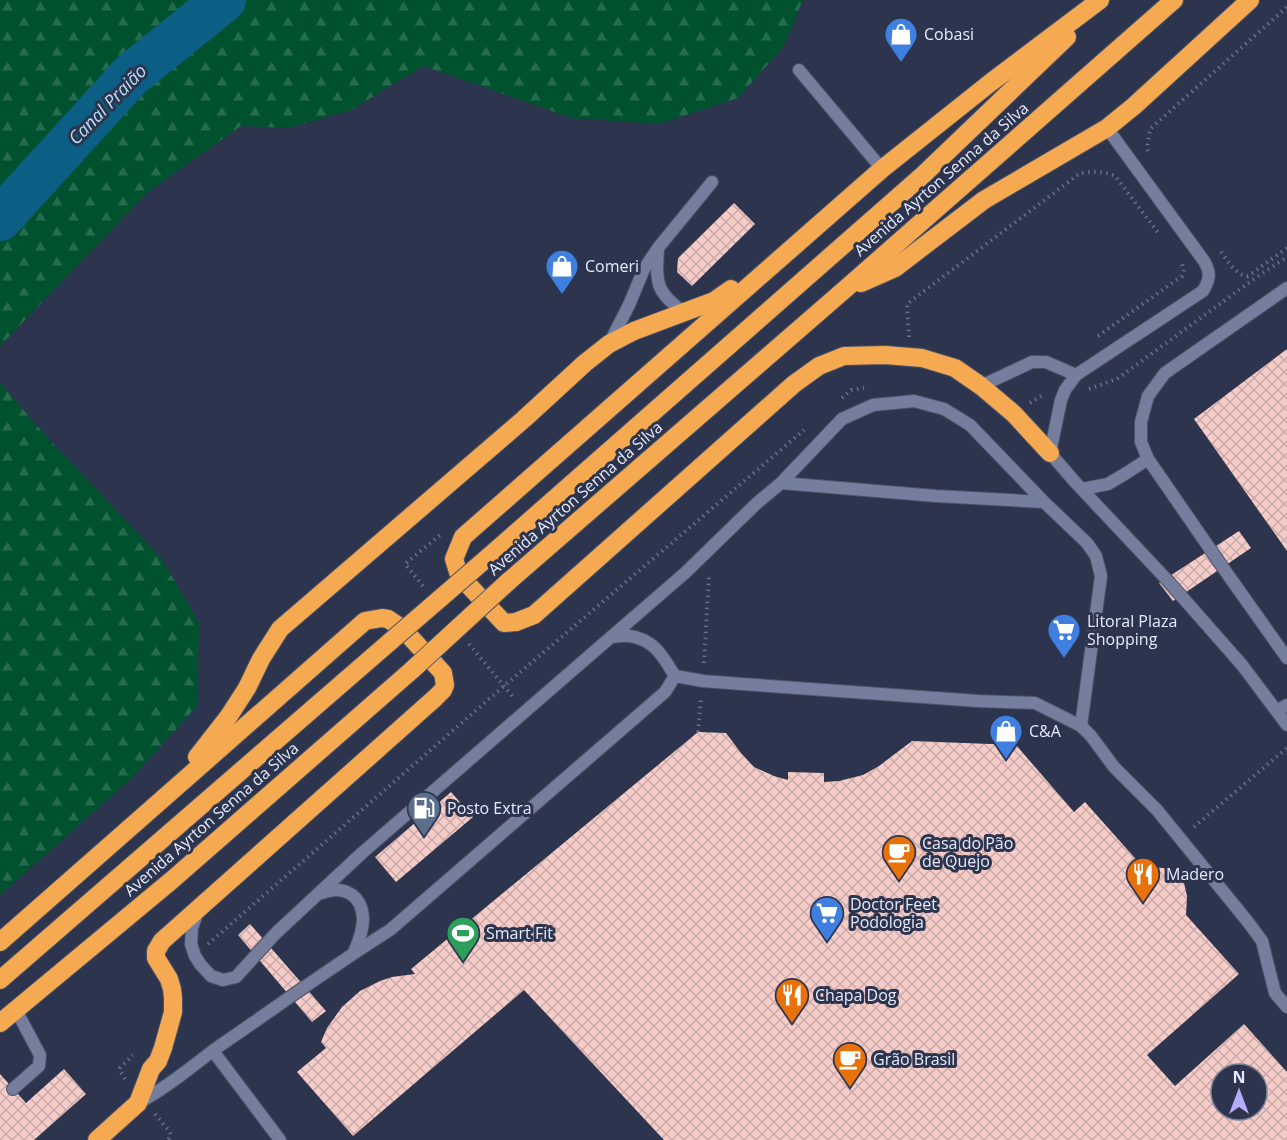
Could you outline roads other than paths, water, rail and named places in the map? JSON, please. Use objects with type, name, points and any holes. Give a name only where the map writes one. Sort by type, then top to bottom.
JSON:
[{"type":"highway","points":[[1050,453],[1014,414],[955,368],[922,358],[885,355],[844,356],[819,366],[794,384],[534,615],[516,622],[504,623],[459,575],[454,559],[464,537],[882,169],[1100,0]]},
{"type":"highway","name":"Avenida Ayrton Senna da Silva","points":[[0,980],[494,552],[923,175],[1105,0]]},
{"type":"highway","name":"Avenida Ayrton Senna da Silva","points":[[0,1023],[172,880],[412,670],[509,581],[1174,0]]},
{"type":"highway","points":[[843,291],[896,268],[984,200],[1107,128],[1250,0]]},
{"type":"highway","points":[[175,787],[230,716],[280,629],[609,344],[634,331],[714,301],[790,250]]},
{"type":"highway","points":[[0,942],[365,621],[388,619],[404,629],[444,673],[445,685],[435,698],[162,941],[156,951],[156,958],[172,988],[173,1012],[163,1048],[158,1061],[151,1069],[140,1100],[97,1140]]},
{"type":"lane","points":[[799,70],[882,169]]},
{"type":"lane","points":[[1107,128],[1204,261],[1209,270],[1208,282],[1203,291],[1076,375],[1061,400],[1050,453],[1282,708],[1287,725]]},
{"type":"lane","points":[[609,344],[644,269],[658,248],[712,182]]},
{"type":"lane","points":[[658,248],[657,282],[666,297],[685,313]]},
{"type":"lane","points":[[1287,288],[1166,373],[1148,396],[1141,422],[1141,442],[1148,459],[1287,658]]},
{"type":"lane","points":[[981,386],[1032,362],[1047,362],[1076,375]]},
{"type":"lane","points":[[200,905],[192,928],[190,944],[195,956],[211,976],[223,980],[236,977],[276,933],[371,846],[686,573],[757,503],[781,483],[842,419],[873,405],[914,401],[944,409],[970,425],[1087,543],[1096,556],[1101,576],[1081,726]]},
{"type":"lane","points":[[1082,489],[1108,483],[1148,459]]},
{"type":"lane","points":[[781,483],[1044,502]]},
{"type":"lane","points":[[610,637],[630,636],[648,642],[658,650],[675,676],[742,684],[1035,703],[1081,726],[1114,767],[1157,810],[1262,941],[1275,993],[1287,1007]]},
{"type":"lane","points":[[140,1100],[176,1080],[213,1051],[353,953],[390,930],[665,692],[675,676]]},
{"type":"lane","points":[[318,894],[338,889],[346,891],[354,897],[360,907],[363,917],[362,930],[353,953]]},
{"type":"lane","points":[[13,1089],[39,1066],[40,1061],[40,1055],[16,1010]]},
{"type":"lane","points":[[213,1051],[280,1140]]},
{"type":"waterway","name":"Canal Praião","points":[[0,219],[131,75],[224,0]]},
{"type":"place","name":"Cobasi","points":[[901,63]]},
{"type":"place","name":"Comeri","points":[[562,295]]},
{"type":"place","name":"Litoral Plaza Shopping","points":[[1064,659]]},
{"type":"place","name":"C&A","points":[[1006,760]]},
{"type":"place","name":"Posto Extra","points":[[424,837]]},
{"type":"place","name":"Casa do Pão de Quejo","points":[[899,881]]},
{"type":"place","name":"Madero","points":[[1143,903]]},
{"type":"place","name":"Doctor Feet Podologia","points":[[827,942]]},
{"type":"place","name":"Smart Fit","points":[[463,962]]},
{"type":"place","name":"Chapa Dog","points":[[792,1024]]},
{"type":"place","name":"Grão Brasil","points":[[850,1088]]}]
